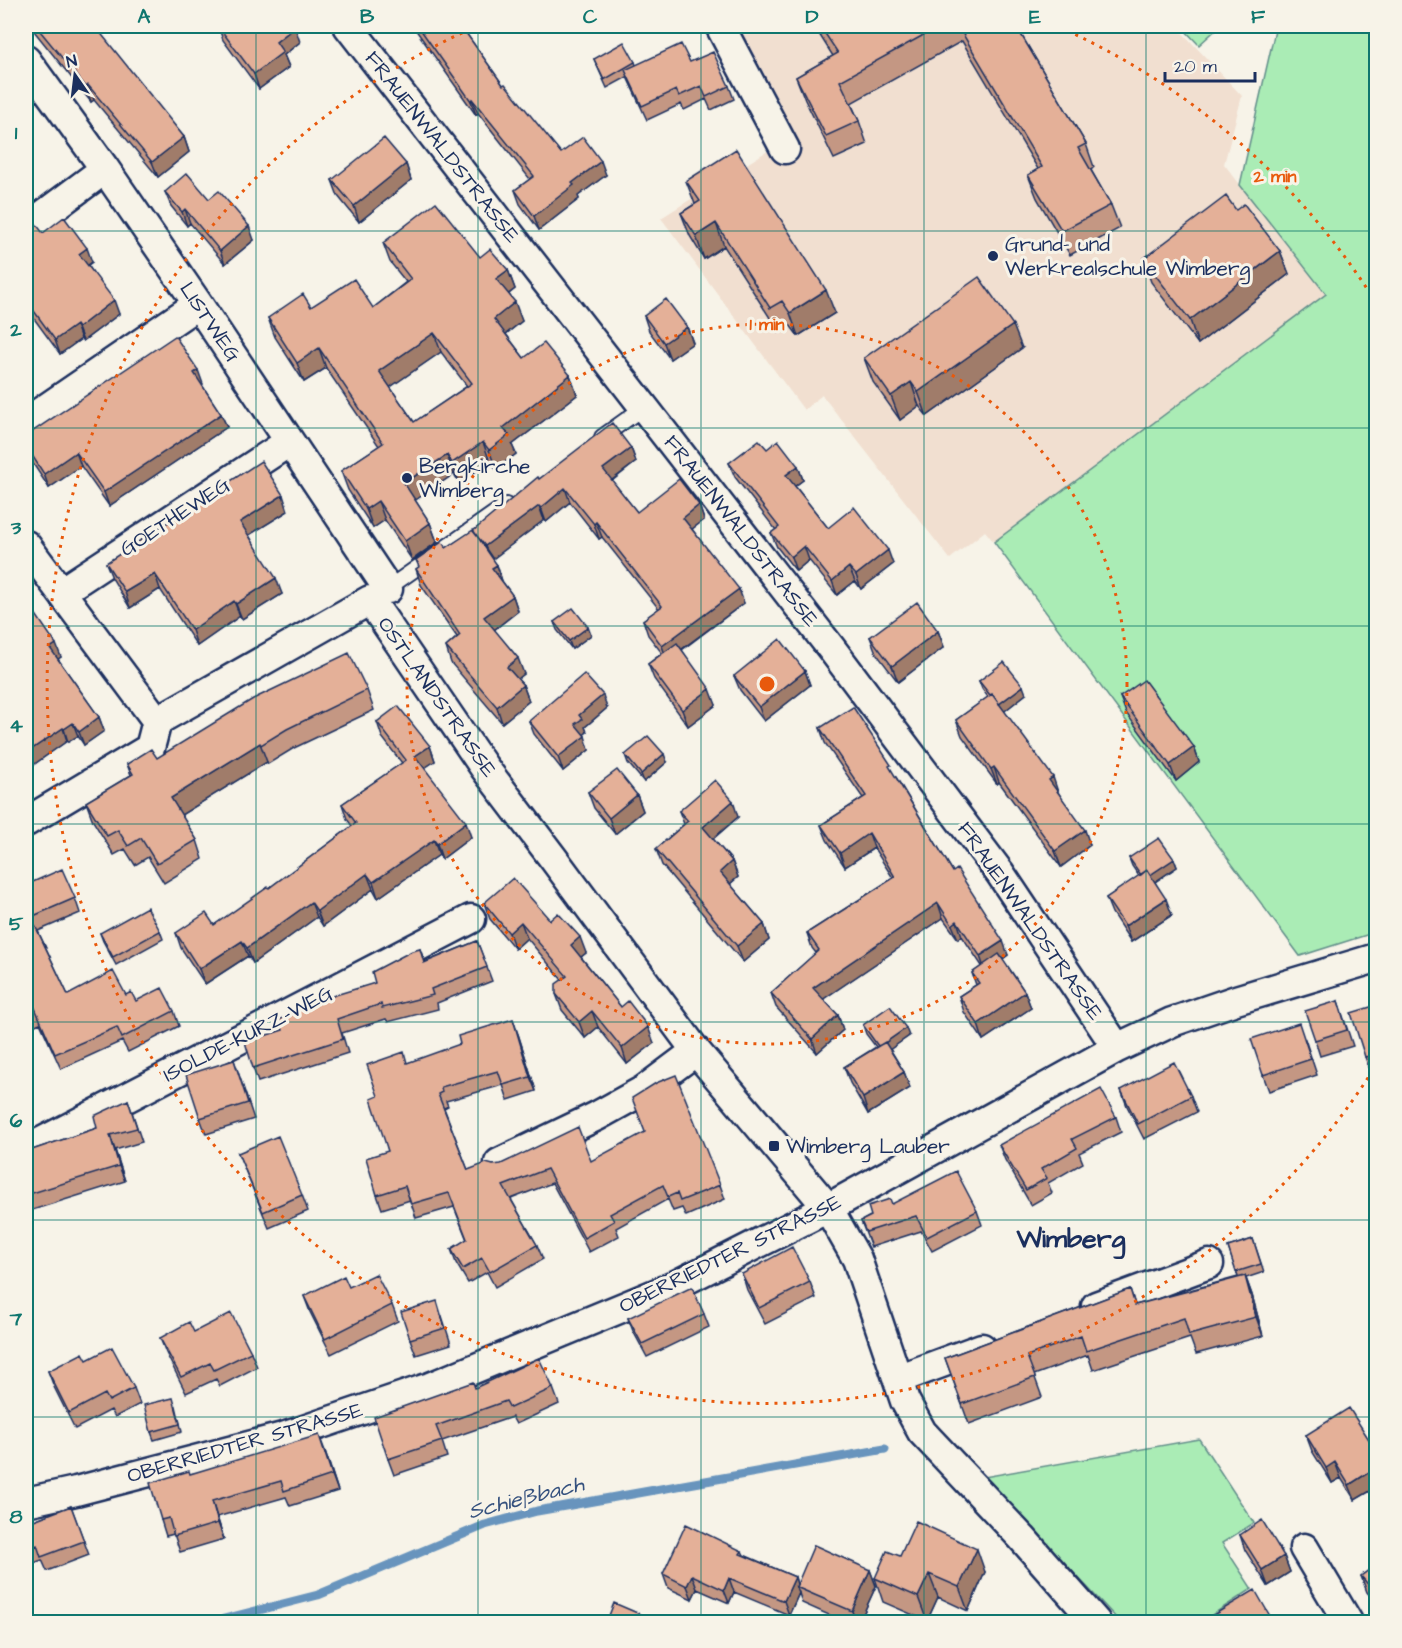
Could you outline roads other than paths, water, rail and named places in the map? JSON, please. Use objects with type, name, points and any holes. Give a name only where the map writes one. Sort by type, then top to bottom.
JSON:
[{"type":"street","name":"FRAUENWALDSTRASSE","points":[[348,26],[831,648],[1000,873],[1117,1048]]},
{"type":"street","points":[[720,26],[785,149]]},
{"type":"street","name":"LISTWEG","points":[[26,60],[198,304],[289,442],[379,595]]},
{"type":"street","points":[[26,228],[105,169]]},
{"type":"street","points":[[26,422],[198,304]]},
{"type":"street","name":"GOETHEWEG","points":[[61,592],[289,442]]},
{"type":"street","points":[[26,545],[157,721],[150,748],[27,817]]},
{"type":"street","name":"OSTLANDSTRASSE","points":[[157,721],[379,595],[484,767],[696,1051],[828,1208],[857,1259],[905,1401],[922,1432],[1022,1538],[1096,1623]]},
{"type":"street","name":"ISOLDE-KURZ-WEG","points":[[26,1150],[471,919]]},
{"type":"street","name":"OBERRIEDTER STRASSE","points":[[26,1502],[283,1437],[429,1387],[672,1287],[828,1208],[1117,1048],[1172,1022],[1377,958]]},
{"type":"street","points":[[499,1163],[597,1116],[644,1090],[696,1051]]},
{"type":"street","points":[[1076,1313],[1209,1264]]},
{"type":"street","points":[[898,1379],[1009,1338]]},
{"type":"street","points":[[1304,1548],[1348,1623]]},
{"type":"lane","points":[[587,447],[644,407]]},
{"type":"lane","points":[[379,595],[521,495]]},
{"type":"waterway","name":"Schießbach","points":[[153,1622],[220,1620],[318,1595],[485,1525],[537,1511],[885,1449]]},
{"type":"place","name":"Grund- und Werkrealschule Wimberg","points":[[993,256]]},
{"type":"place","name":"Bergkirche Wimberg","points":[[407,478]]},
{"type":"place","name":"Wimberg Lauber","points":[[774,1146]]},
{"type":"district","name":"Wimberg","points":[[1071,1239]]}]
